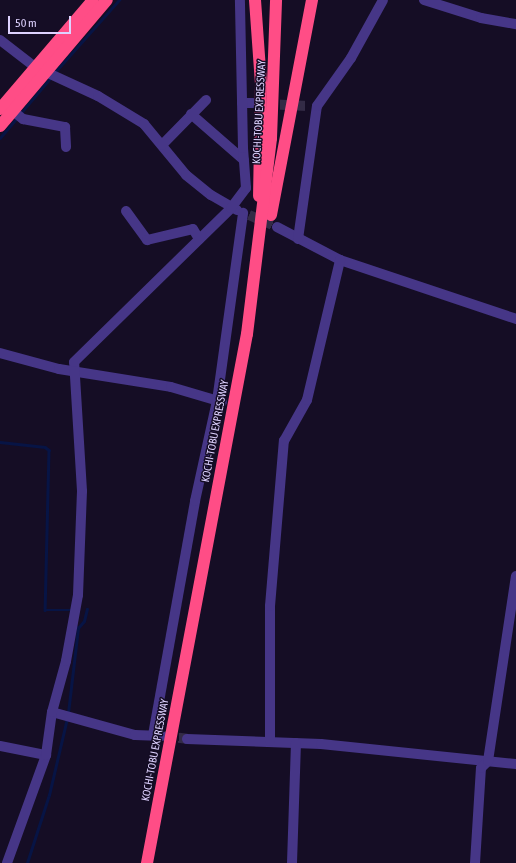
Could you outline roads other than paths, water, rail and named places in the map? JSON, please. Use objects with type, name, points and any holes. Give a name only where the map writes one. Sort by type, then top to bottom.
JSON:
[{"type":"highway","points":[[0,109],[46,72],[93,0]]},
{"type":"highway","points":[[0,126],[107,0]]},
{"type":"highway","points":[[255,0],[261,84],[258,259]]},
{"type":"highway","name":"KOCHI-TOBU EXPRESSWAY","points":[[147,863],[247,334],[258,259],[271,138],[276,0]]},
{"type":"highway","points":[[247,334],[259,284],[312,0]]},
{"type":"street","points":[[7,863],[46,755],[52,712],[66,661],[78,595],[82,491],[74,362],[231,208],[246,188],[242,103],[240,0]]},
{"type":"street","points":[[298,239],[313,106],[351,58],[383,0]]},
{"type":"street","points":[[424,0],[481,18],[516,24]]},
{"type":"street","points":[[0,40],[46,72],[98,96],[144,124],[186,175],[231,208],[246,214],[220,402],[195,501],[158,735],[135,735],[73,716],[52,712]]},
{"type":"street","points":[[162,145],[206,100]]},
{"type":"street","points":[[242,103],[253,103]]},
{"type":"street","points":[[13,111],[23,119],[65,127],[66,147]]},
{"type":"street","points":[[191,114],[244,160]]},
{"type":"street","points":[[126,211],[147,240],[194,229],[199,239]]},
{"type":"street","points":[[277,227],[340,260],[516,319]]},
{"type":"street","points":[[270,741],[270,606],[284,441],[307,400],[340,260]]},
{"type":"street","points":[[0,353],[74,371],[171,387],[220,402]]},
{"type":"street","points":[[475,863],[481,768],[488,761],[516,576]]},
{"type":"street","points":[[187,738],[296,743],[516,764]]},
{"type":"street","points":[[292,863],[296,743]]},
{"type":"street","points":[[0,746],[46,755]]},
{"type":"waterway","points":[[54,73],[119,0]]},
{"type":"waterway","points":[[20,114],[51,77]]},
{"type":"waterway","points":[[0,138],[17,118]]},
{"type":"waterway","points":[[0,442],[45,447],[49,450],[45,610],[72,610]]},
{"type":"waterway","points":[[68,713],[78,628],[84,621],[87,609]]},
{"type":"waterway","points":[[27,863],[49,795],[67,718]]},
{"type":"tunnel","points":[[265,104],[308,106]]},
{"type":"tunnel","points":[[249,215],[277,227]]},
{"type":"tunnel","points":[[164,736],[187,739]]}]
